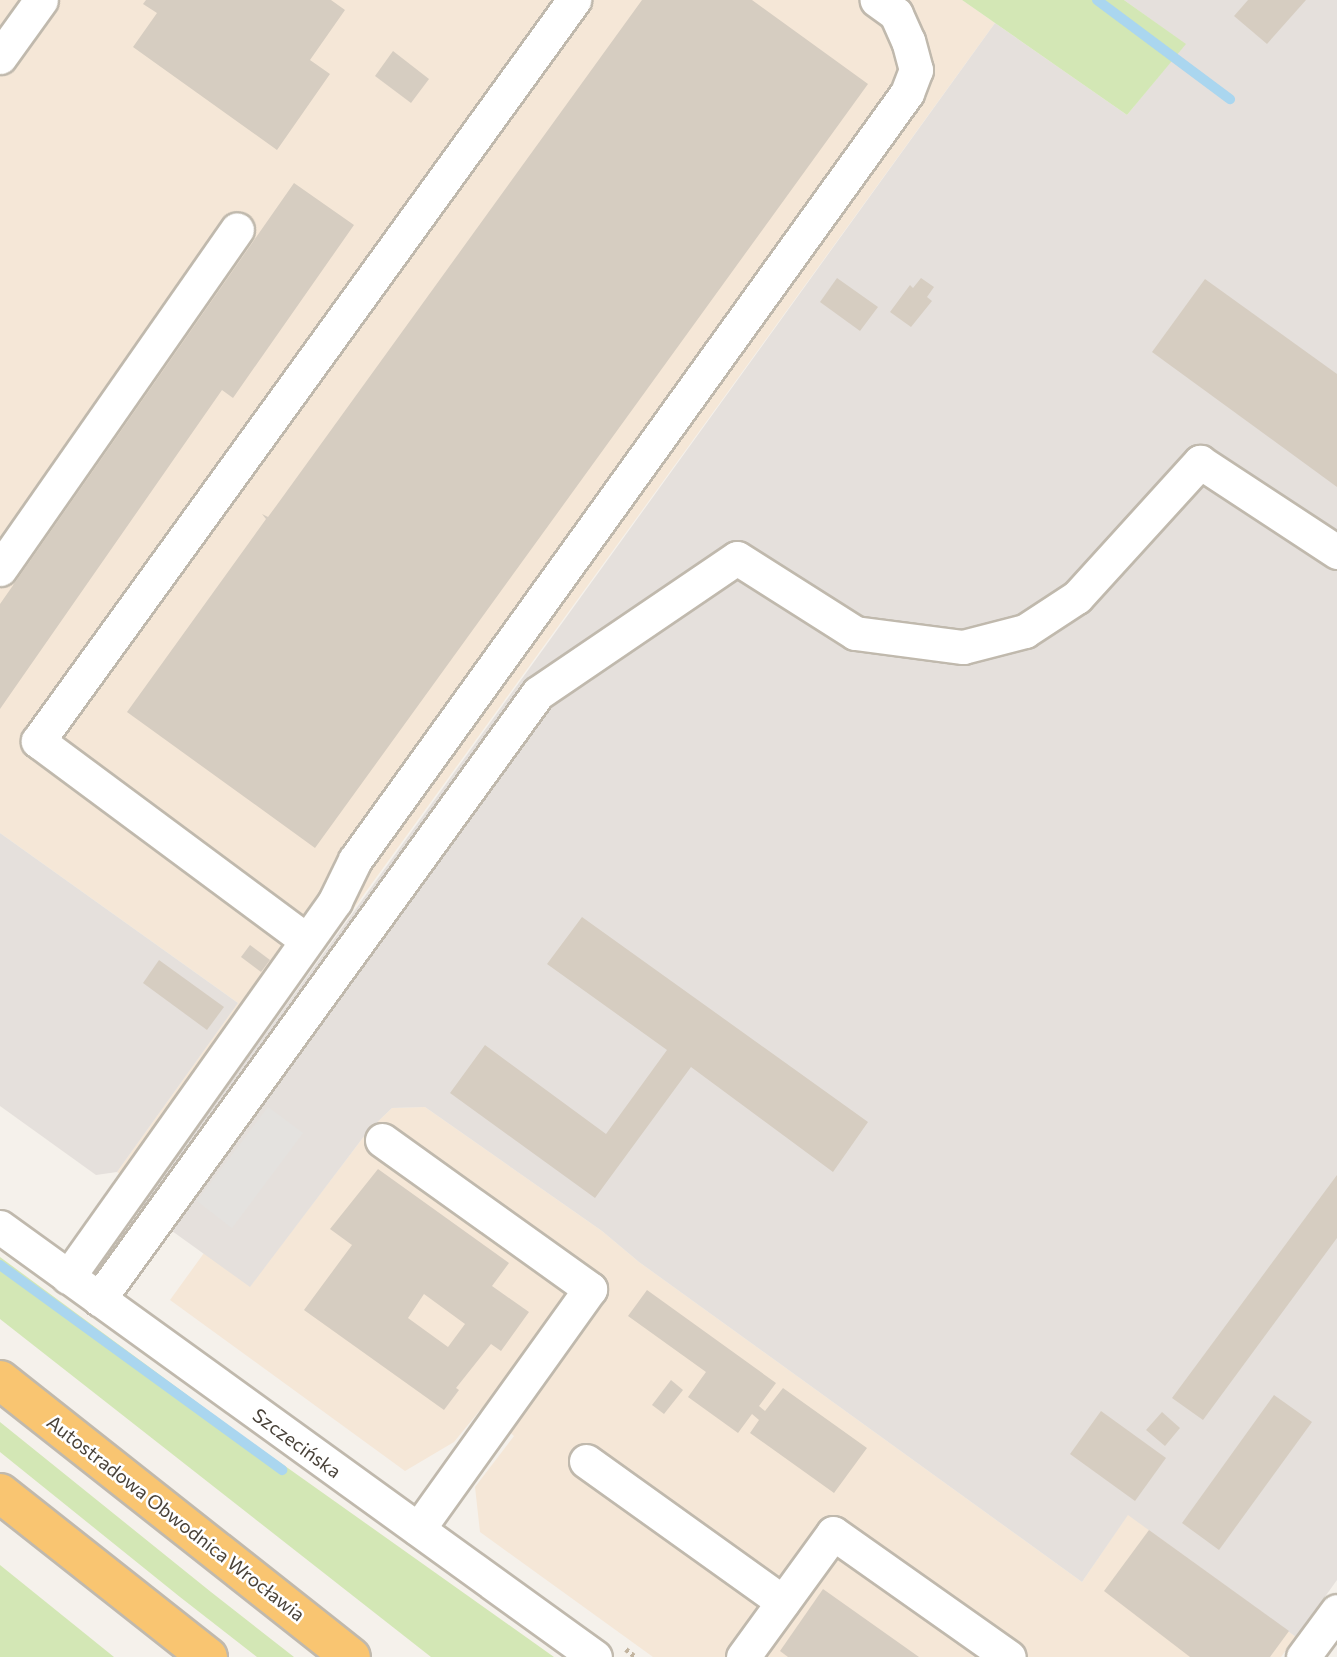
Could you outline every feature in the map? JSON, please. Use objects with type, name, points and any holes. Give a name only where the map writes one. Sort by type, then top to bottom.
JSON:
[{"type":"highway","name":"Autostradowa Obwodnica Wrocławia","points":[[0,1380],[351,1657]]},
{"type":"highway","points":[[0,1493],[208,1657]]},
{"type":"street","points":[[0,57],[41,0]]},
{"type":"street","points":[[306,940],[38,741],[574,0]]},
{"type":"street","points":[[68,1278],[335,901],[355,860],[907,93],[916,70],[908,41],[896,14],[877,0]]},
{"type":"street","points":[[0,569],[237,229]]},
{"type":"street","points":[[99,1299],[538,693],[737,558],[855,633],[963,647],[1025,631],[1077,597],[1200,462],[1337,552]]},
{"type":"street","points":[[382,1140],[590,1289],[418,1530]]},
{"type":"street","name":"Szczecińska","points":[[0,1227],[595,1657]]},
{"type":"street","points":[[586,1461],[783,1602]]},
{"type":"street","points":[[743,1657],[833,1533],[1009,1657]]},
{"type":"street","points":[[1303,1657],[1337,1612]]},
{"type":"shaded area","points":[[0,0],[962,0],[995,23],[147,1194],[117,1172],[238,1003],[0,833]]},
{"type":"shaded area","points":[[1124,0],[1337,0],[1337,1580],[1296,1637],[1128,1515],[1082,1582],[639,1262],[602,1231],[425,1107],[392,1108],[368,1131],[250,1287],[140,1208],[995,23],[1127,115],[1185,44]]},
{"type":"shaded area","points":[[0,833],[238,1003],[117,1172],[96,1175],[0,1106]]},
{"type":"shaded area","points":[[268,1107],[303,1133],[232,1228],[197,1201]]},
{"type":"shaded area","points":[[425,1107],[602,1231],[639,1262],[1082,1582],[1128,1514],[1296,1637],[1281,1657],[653,1657],[480,1532],[475,1487],[514,1436],[481,1409],[454,1442],[405,1471],[170,1300],[204,1253],[250,1286],[368,1131],[392,1108]]},
{"type":"green space","points":[[962,0],[1124,0],[1186,44],[1127,115]]},
{"type":"green space","points":[[0,1257],[240,1434],[554,1657],[431,1657],[0,1319]]},
{"type":"green space","points":[[0,1422],[294,1657],[257,1657],[180,1597],[0,1452]]},
{"type":"green space","points":[[0,1565],[114,1657],[0,1657]]},
{"type":"building","points":[[146,0],[331,0],[345,10],[310,60],[330,74],[277,150],[133,47],[157,13],[143,4]]},
{"type":"building","points":[[642,0],[752,0],[868,84],[315,848],[127,712],[266,519],[262,514],[268,517]]},
{"type":"building","points":[[1248,0],[1306,0],[1267,44],[1234,16]]},
{"type":"building","points":[[393,51],[429,79],[411,103],[375,76]]},
{"type":"building","points":[[294,183],[354,225],[233,398],[222,390],[0,709],[0,604]]},
{"type":"building","points":[[837,278],[878,307],[860,331],[820,302]]},
{"type":"building","points":[[921,278],[934,287],[927,297],[932,301],[911,327],[890,312],[910,285],[913,288]]},
{"type":"building","points":[[1205,279],[1337,374],[1337,487],[1152,352]]},
{"type":"building","points":[[582,917],[868,1122],[833,1172],[691,1067],[595,1198],[450,1093],[485,1045],[606,1134],[667,1050],[547,964]]},
{"type":"building","points":[[250,945],[270,960],[261,972],[241,957]]},
{"type":"building","points":[[159,960],[224,1007],[207,1030],[143,983]]},
{"type":"building","points":[[378,1169],[509,1263],[492,1286],[529,1312],[501,1351],[491,1344],[456,1388],[459,1390],[444,1410],[304,1310],[352,1245],[330,1229]],"holes":[[[424,1294],[465,1324],[448,1347],[408,1318]]]},
{"type":"building","points":[[1337,1175],[1337,1238],[1203,1420],[1172,1398]]},
{"type":"building","points":[[647,1290],[776,1383],[759,1406],[765,1411],[783,1388],[867,1448],[834,1493],[750,1433],[759,1420],[752,1414],[738,1433],[688,1397],[706,1372],[628,1316]]},
{"type":"building","points":[[671,1380],[683,1390],[664,1414],[652,1405]]},
{"type":"building","points":[[1274,1395],[1312,1422],[1219,1550],[1182,1523]]},
{"type":"building","points":[[1101,1411],[1166,1458],[1135,1501],[1070,1454]]},
{"type":"building","points":[[1162,1412],[1180,1428],[1165,1446],[1146,1430]]},
{"type":"building","points":[[1149,1530],[1289,1631],[1270,1657],[1190,1657],[1104,1591]]},
{"type":"building","points":[[823,1589],[919,1657],[788,1657],[780,1651]]},
{"type":"waterway","points":[[1097,0],[1230,99]]},
{"type":"waterway","points":[[0,1265],[282,1470]]}]
